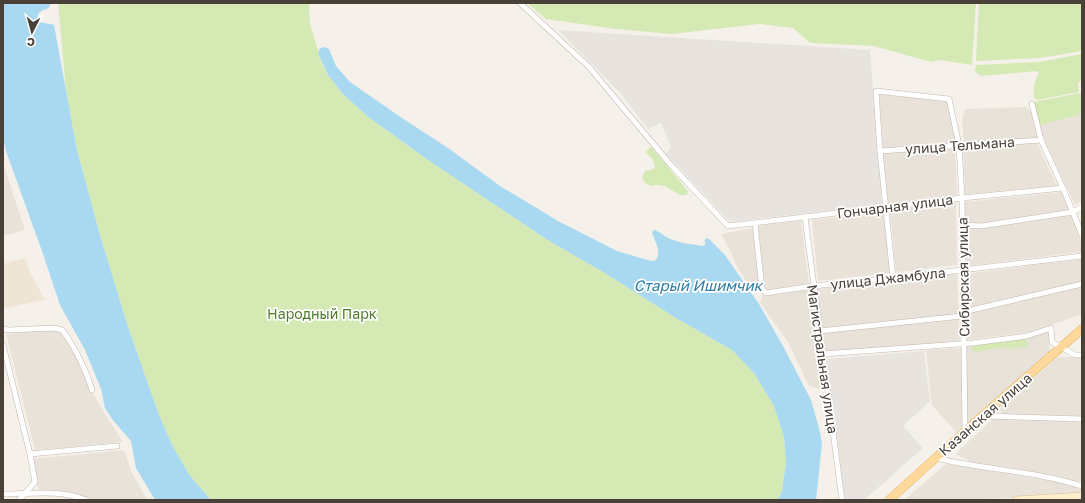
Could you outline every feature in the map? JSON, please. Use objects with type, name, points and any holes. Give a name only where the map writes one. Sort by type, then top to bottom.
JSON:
[{"type":"main road","name":"Казанская улица","points":[[889,500],[1082,329]]},
{"type":"main road","points":[[1016,500],[1082,496]]},
{"type":"street","name":"Гончарная улица","points":[[520,3],[589,67],[670,164],[728,226],[962,198],[1063,188]]},
{"type":"street","name":"Сибирская улица","points":[[880,151],[876,91],[949,99],[959,145],[962,198],[965,433]]},
{"type":"street","points":[[1032,104],[1041,140],[1074,212],[1082,235]]},
{"type":"street","name":"улица Тельмана","points":[[880,151],[1041,140]]},
{"type":"street","points":[[880,151],[892,278]]},
{"type":"street","points":[[962,225],[981,226],[1074,212],[1082,207]]},
{"type":"street","name":"Магистральная улица","points":[[805,217],[842,500]]},
{"type":"street","name":"улица Джамбула","points":[[755,223],[762,289],[766,293],[814,286],[1082,256]]},
{"type":"street","points":[[820,331],[962,316],[963,312],[1082,284]]},
{"type":"street","points":[[3,329],[54,328],[62,330],[88,376],[92,390]]},
{"type":"street","points":[[823,354],[973,343],[1027,336],[1051,328],[1052,342],[1075,355],[1082,355]]},
{"type":"street","points":[[3,345],[30,454],[35,482],[19,500]]},
{"type":"street","points":[[982,416],[1082,419]]},
{"type":"street","points":[[30,454],[117,446]]},
{"type":"street","points":[[936,458],[1030,474],[1082,486]]},
{"type":"street","points":[[3,494],[42,492],[76,496],[86,500]]},
{"type":"shaded area","points":[[558,30],[870,50],[882,204],[730,222],[666,154],[671,147],[661,123],[648,129],[620,93]]},
{"type":"shaded area","points":[[879,93],[948,101],[955,143],[883,148]]},
{"type":"shaded area","points":[[1025,107],[1032,111],[1038,138],[964,142],[962,120],[965,109]]},
{"type":"shaded area","points":[[1082,114],[1082,201],[1075,205],[1044,139],[1040,125]]},
{"type":"shaded area","points":[[1037,143],[1057,186],[965,194],[963,147]]},
{"type":"shaded area","points":[[955,148],[957,196],[888,205],[883,152]]},
{"type":"shaded area","points":[[3,163],[25,230],[3,236]]},
{"type":"shaded area","points":[[1062,192],[1070,211],[981,224],[965,223],[965,202]]},
{"type":"shaded area","points":[[956,202],[957,265],[896,272],[890,210]]},
{"type":"shaded area","points":[[884,212],[890,273],[818,281],[812,220]]},
{"type":"shaded area","points":[[1072,215],[1082,243],[1082,252],[966,266],[965,227]]},
{"type":"shaded area","points":[[801,221],[809,284],[765,290],[758,226]]},
{"type":"shaded area","points":[[754,228],[761,290],[753,292],[736,265],[721,234]]},
{"type":"shaded area","points":[[25,258],[30,272],[45,300],[5,308],[3,300],[3,264]]},
{"type":"shaded area","points":[[1082,259],[1082,282],[966,309],[966,274]]},
{"type":"shaded area","points":[[957,274],[959,315],[821,329],[817,289]]},
{"type":"shaded area","points":[[1082,286],[1082,314],[1030,332],[966,340],[966,314]]},
{"type":"shaded area","points":[[809,290],[824,390],[809,386],[788,342],[760,303],[762,295]]},
{"type":"shaded area","points":[[959,317],[960,341],[826,353],[823,332]]},
{"type":"shaded area","points":[[54,329],[61,330],[87,376],[93,393],[100,406],[123,442],[35,450],[6,334]]},
{"type":"shaded area","points":[[1048,332],[1050,352],[967,424],[966,346],[1028,337]]},
{"type":"shaded area","points":[[961,348],[962,429],[957,433],[932,405],[926,350]]},
{"type":"shaded area","points":[[924,351],[930,401],[903,426],[923,448],[864,500],[845,500],[827,359]]},
{"type":"shaded area","points":[[1058,357],[1082,357],[1082,416],[1003,414],[999,409]]},
{"type":"shaded area","points":[[993,419],[1082,422],[1082,483],[1030,471],[972,462],[955,454]]},
{"type":"shaded area","points":[[124,450],[131,471],[147,500],[84,500],[40,492],[35,478],[32,459]]},
{"type":"shaded area","points":[[946,464],[1065,483],[1082,489],[1082,495],[964,500],[904,500]]},
{"type":"green space","name":"Народный Парк","points":[[58,3],[309,3],[310,24],[321,61],[328,75],[343,94],[367,116],[428,160],[546,239],[603,272],[676,318],[732,350],[754,373],[774,406],[784,437],[786,463],[782,491],[778,500],[211,500],[190,476],[172,445],[159,415],[127,324],[100,235],[77,150],[66,91]]},
{"type":"green space","points":[[527,3],[976,3],[972,65],[940,60],[931,62],[874,46],[810,43],[793,28],[759,24],[671,34],[616,29],[546,19]]},
{"type":"green space","points":[[979,3],[1082,3],[1082,51],[1040,58],[976,61]]},
{"type":"green space","points":[[1082,54],[1082,80],[1078,83],[1079,92],[1037,100],[1034,97],[1033,90],[1039,72],[1036,71],[981,76],[975,72],[976,65],[1039,62]]},
{"type":"green space","points":[[1080,93],[1082,98],[1082,114],[1040,125],[1034,102]]},
{"type":"green space","points":[[651,147],[688,191],[687,195],[680,195],[665,186],[651,186],[644,182],[642,177],[645,171],[654,169],[655,166],[652,158],[645,152]]},
{"type":"green space","points":[[1026,338],[1028,344],[1024,348],[1018,347],[1010,349],[1004,347],[974,352],[971,348],[972,346]]},
{"type":"water","points":[[3,3],[50,3],[50,6],[40,12],[37,18],[40,22],[54,25],[77,150],[100,235],[127,324],[159,415],[172,445],[190,476],[211,500],[155,500],[136,468],[131,441],[112,419],[105,408],[101,389],[85,350],[60,305],[6,151],[3,138]]},
{"type":"water","name":"Старый Ишимчик","points":[[324,47],[329,49],[336,66],[350,82],[448,148],[500,186],[558,221],[617,251],[651,261],[656,260],[658,256],[658,249],[652,232],[654,230],[672,240],[689,244],[702,246],[705,245],[706,238],[709,239],[725,255],[759,304],[811,400],[822,444],[816,500],[778,500],[782,491],[786,463],[784,437],[774,406],[754,373],[732,350],[676,318],[603,272],[546,239],[428,160],[367,116],[343,94],[328,75],[318,53],[320,48]]}]
